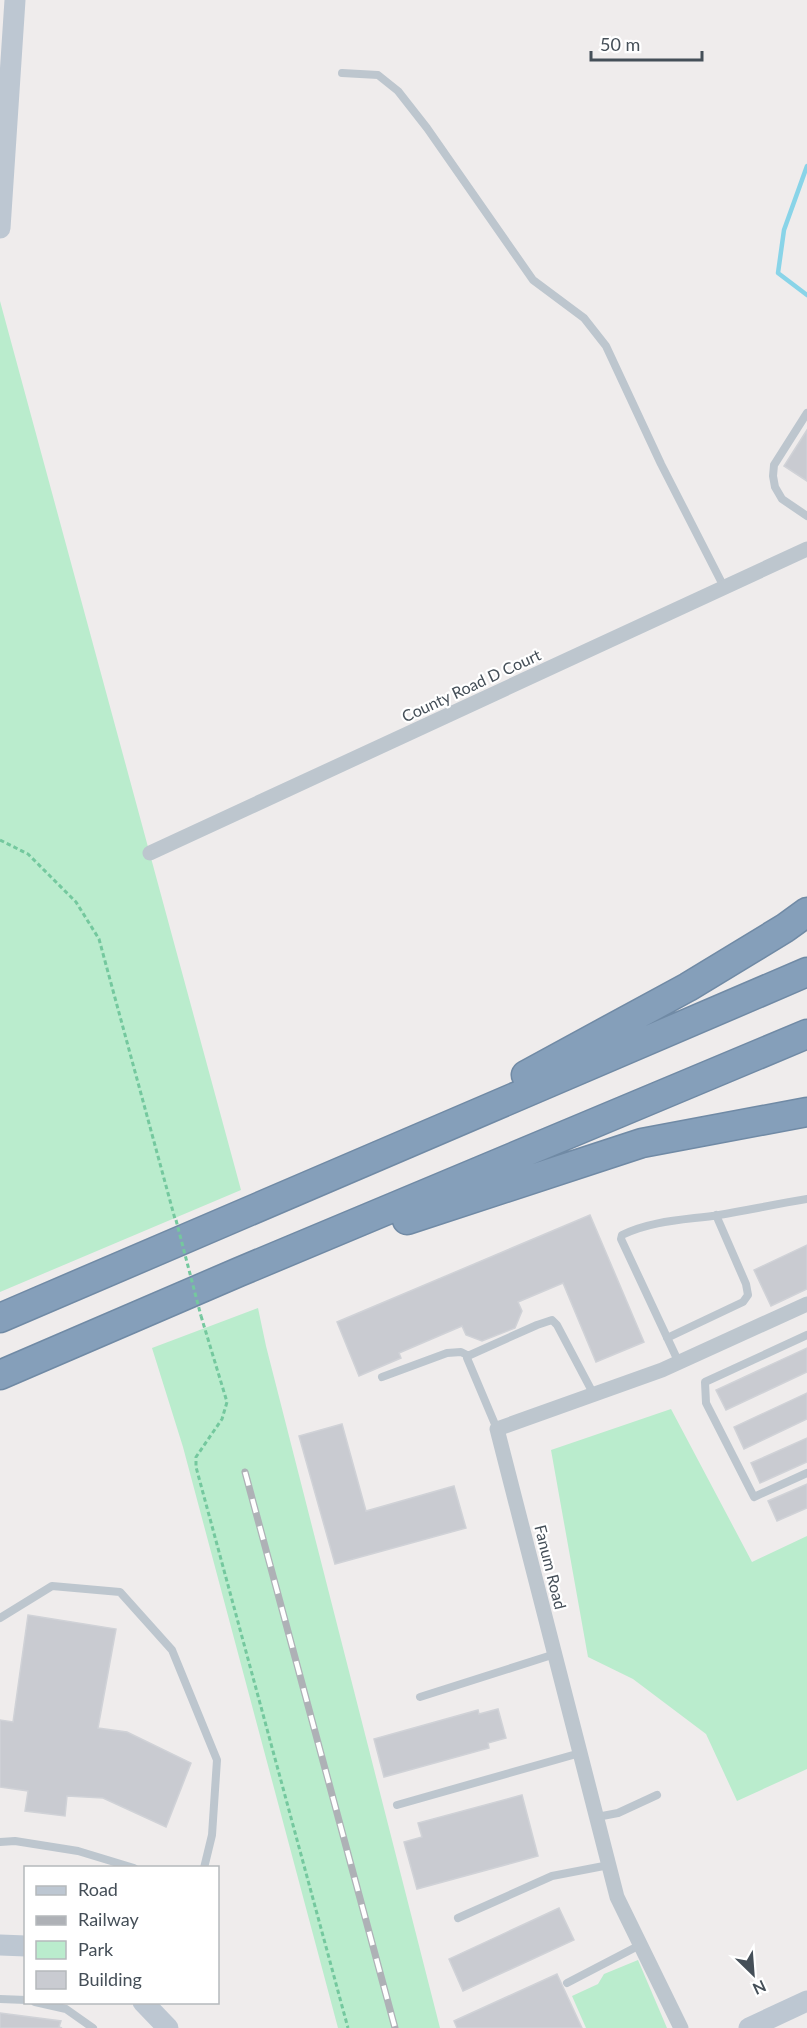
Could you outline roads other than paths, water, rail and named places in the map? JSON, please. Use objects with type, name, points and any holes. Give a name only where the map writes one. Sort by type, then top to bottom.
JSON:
[{"type":"highway","points":[[396,1148],[688,987],[785,928],[807,912]]},
{"type":"highway","points":[[0,1318],[807,972]]},
{"type":"highway","points":[[0,1376],[239,1272],[807,1034]]},
{"type":"highway","points":[[239,1272],[480,1197],[642,1143],[807,1112]]},
{"type":"street","points":[[0,228],[15,0]]},
{"type":"street","name":"County Road D Court","points":[[150,853],[807,549]]},
{"type":"street","points":[[497,1429],[679,1363],[807,1304]]},
{"type":"street","name":"Fanum Road","points":[[497,1429],[617,1898],[681,2028]]},
{"type":"street","points":[[0,1945],[24,1946]]},
{"type":"street","points":[[749,2028],[807,2001]]},
{"type":"lane","points":[[342,73],[378,75],[398,92],[427,128],[533,280],[584,318],[606,346],[661,464],[724,587]]},
{"type":"lane","points":[[807,413],[774,465],[773,476],[775,487],[782,499],[807,516]]},
{"type":"lane","points":[[679,1363],[621,1239],[622,1235],[633,1229],[677,1219],[716,1215],[807,1199]]},
{"type":"lane","points":[[667,1338],[743,1302],[748,1295],[746,1284],[716,1215]]},
{"type":"lane","points":[[497,1429],[467,1362],[469,1356],[537,1325],[552,1320],[557,1324],[594,1395]]},
{"type":"lane","points":[[807,1335],[705,1382],[706,1402],[754,1497],[807,1473]]},
{"type":"lane","points":[[382,1377],[447,1353],[461,1352],[469,1356]]},
{"type":"lane","points":[[0,1618],[52,1586],[120,1592],[172,1650],[217,1760],[212,1835],[204,1866]]},
{"type":"lane","points":[[420,1698],[555,1654]]},
{"type":"lane","points":[[397,1805],[580,1753]]},
{"type":"lane","points":[[597,1817],[618,1812],[657,1795]]},
{"type":"lane","points":[[0,1842],[15,1841],[78,1851],[127,1866]]},
{"type":"lane","points":[[458,1918],[552,1876],[609,1865]]},
{"type":"lane","points":[[567,1983],[640,1945]]},
{"type":"lane","points":[[0,1999],[24,2000]]},
{"type":"lane","points":[[44,2004],[66,2009],[93,2028]]},
{"type":"waterway","points":[[807,166],[784,230],[778,273],[807,295]]},
{"type":"railway","points":[[245,1472],[395,2028]]}]
